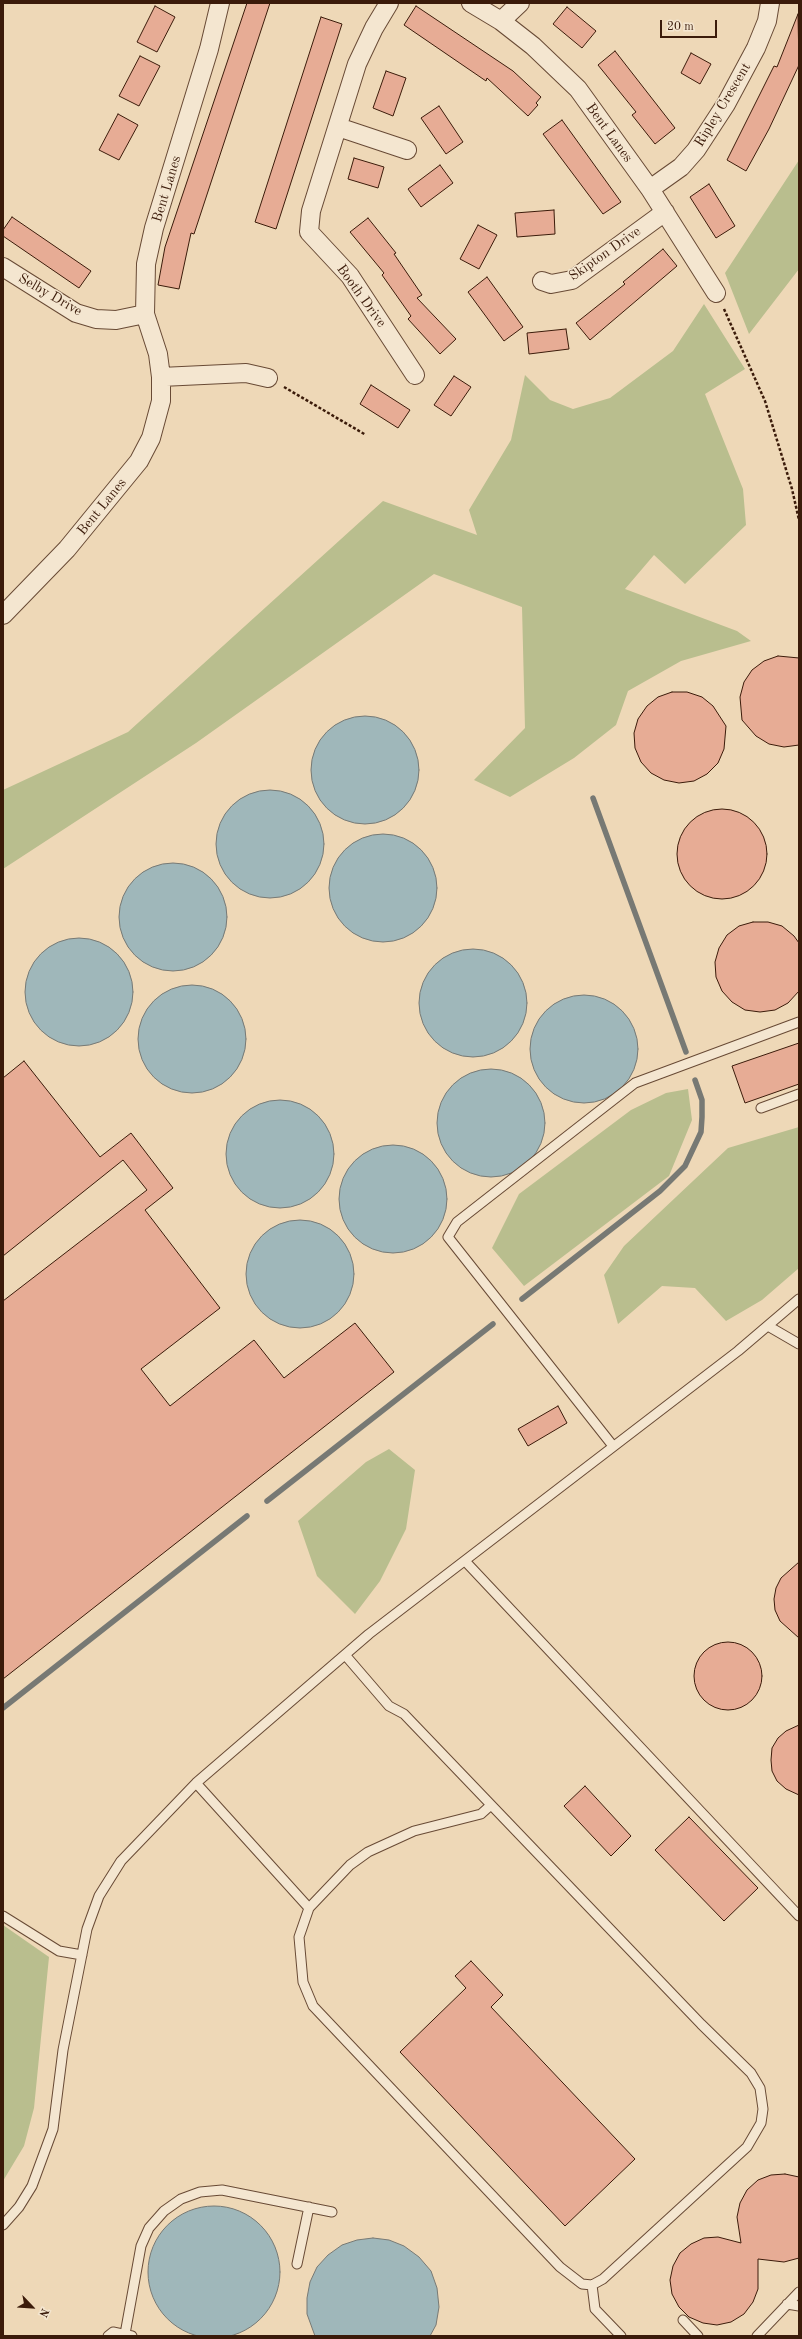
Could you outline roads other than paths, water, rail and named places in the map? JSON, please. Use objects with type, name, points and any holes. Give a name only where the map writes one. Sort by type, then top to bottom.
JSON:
[{"type":"street","name":"Bent Lanes","points":[[3,615],[67,549],[139,460],[151,438],[158,419],[161,401],[161,377],[158,354],[145,314],[146,264],[154,228],[209,49],[220,3]]},
{"type":"street","name":"Booth Drive","points":[[389,3],[374,28],[357,64],[311,211],[309,232],[350,276],[416,375]]},
{"type":"street","name":"Bent Lanes","points":[[471,3],[501,21],[547,58],[578,89],[650,189],[716,292]]},
{"type":"street","points":[[501,21],[520,3]]},
{"type":"street","name":"Ripley Crescent","points":[[650,189],[681,167],[696,150],[726,104],[756,48],[767,21],[770,3]]},
{"type":"street","points":[[338,127],[406,150]]},
{"type":"street","name":"Skipton Drive","points":[[542,280],[551,284],[572,280],[665,212]]},
{"type":"street","name":"Selby Drive","points":[[4,269],[76,313],[96,319],[116,320],[145,314]]},
{"type":"street","points":[[161,377],[246,373],[268,378]]},
{"type":"lane","points":[[613,1446],[448,1237],[457,1222],[635,1083],[799,1022]]},
{"type":"lane","points":[[761,1108],[799,1094]]},
{"type":"lane","points":[[3,2225],[20,2206],[32,2186],[53,2129],[63,2050],[87,1929],[100,1896],[121,1861],[196,1783],[346,1656],[369,1634],[738,1351],[799,1299]]},
{"type":"lane","points":[[768,1326],[799,1344]]},
{"type":"lane","points":[[465,1561],[799,1916]]},
{"type":"lane","points":[[346,1656],[389,1706],[404,1714],[751,2073],[756,2080],[763,2098],[761,2123],[747,2147],[602,2279],[592,2285],[582,2284],[560,2267],[313,2006],[303,1982],[299,1937],[309,1908],[350,1865],[368,1852],[414,1831],[481,1814],[491,1805]]},
{"type":"lane","points":[[196,1783],[309,1908]]},
{"type":"lane","points":[[3,1916],[59,1951],[82,1955]]},
{"type":"lane","points":[[108,2336],[114,2332],[128,2335],[141,2246],[149,2228],[164,2211],[181,2199],[200,2192],[222,2190],[332,2212]]},
{"type":"lane","points":[[297,2264],[309,2207]]},
{"type":"lane","points":[[592,2285],[595,2309],[621,2336]]},
{"type":"lane","points":[[757,2336],[799,2292]]},
{"type":"lane","points":[[788,2304],[799,2306]]},
{"type":"lane","points":[[683,2320],[698,2336]]},
{"type":"water","points":[[365,716],[386,720],[403,732],[415,749],[419,770],[415,791],[403,808],[386,820],[365,824],[344,820],[327,808],[315,791],[311,770],[315,749],[327,732],[344,720]]},
{"type":"water","points":[[270,790],[291,794],[308,806],[320,823],[324,844],[320,865],[308,882],[291,894],[270,898],[249,894],[232,882],[220,865],[216,844],[220,823],[232,806],[249,794]]},
{"type":"water","points":[[383,834],[404,838],[421,850],[433,867],[437,888],[433,909],[421,926],[404,938],[383,942],[362,938],[345,926],[333,909],[329,888],[333,867],[345,850],[362,838]]},
{"type":"water","points":[[173,863],[194,867],[211,879],[223,896],[227,917],[223,938],[211,955],[194,967],[173,971],[152,967],[135,955],[123,938],[119,917],[123,896],[135,879],[152,867]]},
{"type":"water","points":[[79,938],[100,942],[117,954],[129,971],[133,992],[129,1013],[117,1030],[100,1042],[79,1046],[58,1042],[41,1030],[29,1013],[25,992],[29,971],[41,954],[58,942]]},
{"type":"water","points":[[473,949],[494,953],[511,965],[523,982],[527,1003],[523,1024],[511,1041],[494,1053],[473,1057],[452,1053],[435,1041],[423,1024],[419,1003],[423,982],[435,965],[452,953]]},
{"type":"water","points":[[192,985],[213,989],[230,1001],[242,1018],[246,1039],[242,1060],[230,1077],[213,1089],[192,1093],[171,1089],[154,1077],[142,1060],[138,1039],[142,1018],[154,1001],[171,989]]},
{"type":"water","points":[[584,995],[605,999],[622,1011],[634,1028],[638,1049],[634,1070],[622,1087],[605,1099],[584,1103],[563,1099],[546,1087],[534,1070],[530,1049],[534,1028],[546,1011],[563,999]]},
{"type":"water","points":[[491,1069],[512,1073],[529,1085],[541,1102],[545,1123],[541,1144],[529,1161],[512,1173],[491,1177],[470,1173],[453,1161],[441,1144],[437,1123],[441,1102],[453,1085],[470,1073]]},
{"type":"water","points":[[280,1100],[301,1104],[318,1116],[330,1133],[334,1154],[330,1175],[318,1192],[301,1204],[280,1208],[259,1204],[242,1192],[230,1175],[226,1154],[230,1133],[242,1116],[259,1104]]},
{"type":"water","points":[[393,1145],[414,1149],[431,1161],[443,1178],[447,1199],[443,1220],[431,1237],[414,1249],[393,1253],[372,1249],[355,1237],[343,1220],[339,1199],[343,1178],[355,1161],[372,1149]]},
{"type":"water","points":[[300,1220],[321,1224],[338,1236],[350,1253],[354,1274],[350,1295],[338,1312],[321,1324],[300,1328],[279,1324],[262,1312],[250,1295],[246,1274],[250,1253],[262,1236],[279,1224]]},
{"type":"water","points":[[220,2206],[239,2211],[251,2217],[261,2225],[269,2235],[275,2247],[279,2259],[279,2285],[275,2297],[269,2309],[261,2319],[251,2327],[239,2333],[227,2337],[208,2338],[189,2333],[177,2327],[167,2319],[159,2309],[153,2297],[149,2285],[148,2266],[153,2247],[159,2235],[167,2225],[177,2217],[189,2211],[201,2207]]},
{"type":"water","points":[[373,2238],[389,2240],[404,2246],[419,2257],[431,2271],[437,2288],[439,2307],[436,2325],[430,2336],[315,2336],[307,2314],[307,2298],[310,2282],[317,2267],[328,2255],[342,2245],[357,2240]]},
{"type":"waterway","points":[[593,798],[686,1052]]},
{"type":"waterway","points":[[522,1299],[660,1191],[685,1166],[701,1132],[702,1100],[695,1080]]},
{"type":"waterway","points":[[267,1501],[493,1324]]},
{"type":"waterway","points":[[3,1708],[247,1516]]}]
